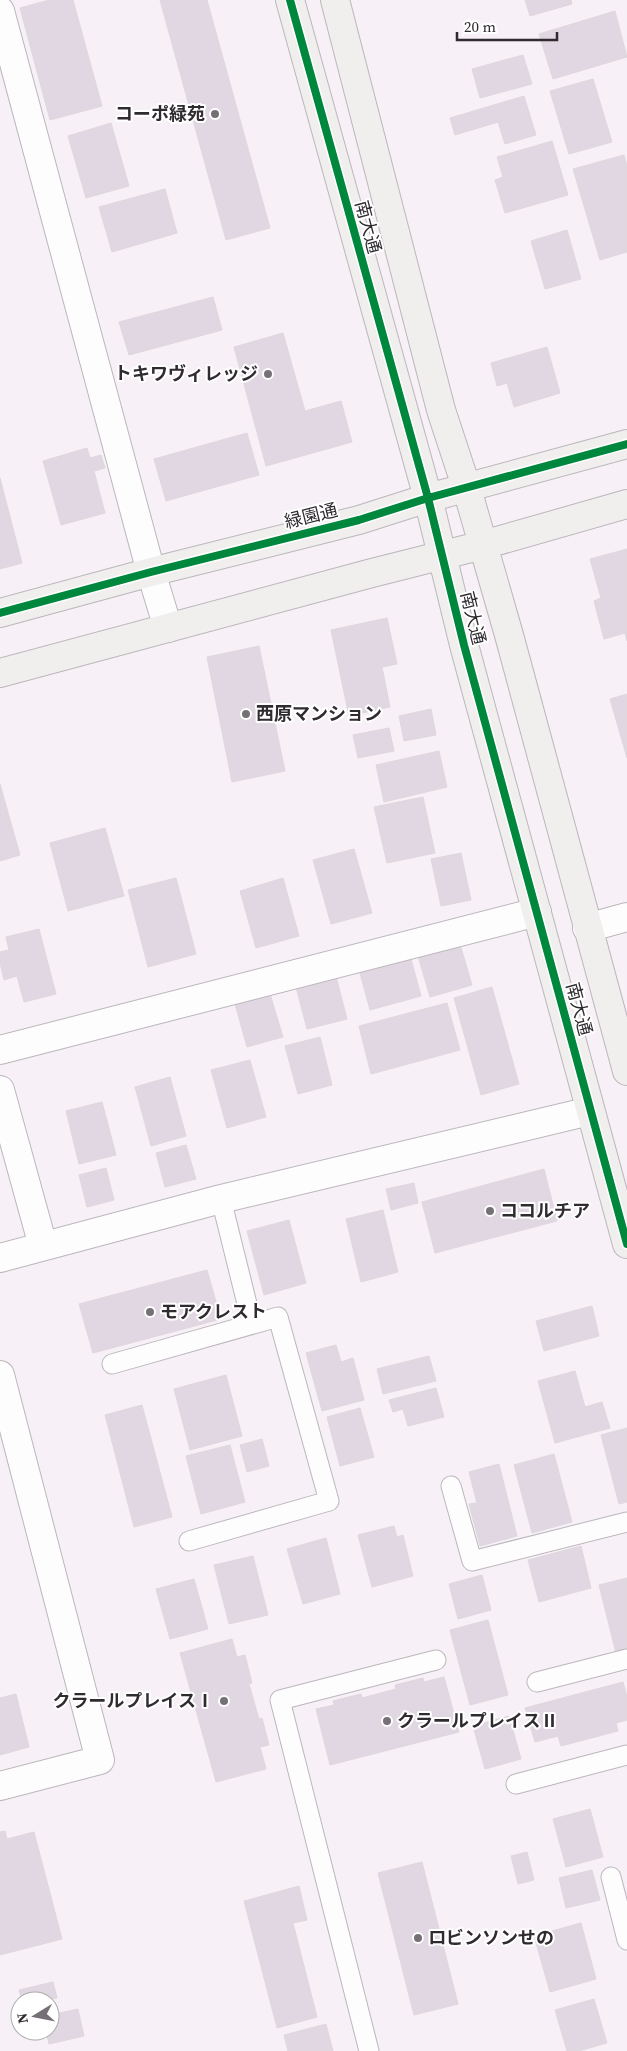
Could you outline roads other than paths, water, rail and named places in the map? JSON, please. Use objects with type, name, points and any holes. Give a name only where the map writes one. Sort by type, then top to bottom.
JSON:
[{"type":"street","name":"南大通","points":[[290,0],[428,498],[467,655],[627,1244]]},
{"type":"street","name":"南大通","points":[[335,0],[441,410],[467,488],[511,644],[627,1071]]},
{"type":"street","points":[[0,11],[151,572],[168,628]]},
{"type":"street","name":"緑園通","points":[[0,613],[151,572],[359,520],[428,498],[627,444]]},
{"type":"street","points":[[0,673],[483,545],[627,504]]},
{"type":"street","points":[[0,1050],[537,912]]},
{"type":"street","points":[[587,928],[627,917]]},
{"type":"street","points":[[0,1090],[43,1246]]},
{"type":"street","points":[[0,1258],[221,1199],[590,1111]]},
{"type":"street","points":[[0,1375],[100,1760],[0,1786]]},
{"type":"lane","points":[[221,1199],[252,1324]]},
{"type":"lane","points":[[112,1364],[278,1317],[329,1501],[189,1541]]},
{"type":"lane","points":[[451,1486],[472,1561],[627,1522]]},
{"type":"lane","points":[[537,1682],[627,1658]]},
{"type":"lane","points":[[369,2051],[280,1700],[436,1660]]},
{"type":"lane","points":[[516,1784],[627,1755]]},
{"type":"lane","points":[[611,1876],[627,1940]]},
{"type":"place","name":"コーポ緑苑","points":[[215,114]]},
{"type":"place","name":"トキワヴィレッジ","points":[[268,374]]},
{"type":"place","name":"西原マンション","points":[[246,714]]},
{"type":"place","name":"ココルチア","points":[[490,1211]]},
{"type":"place","name":"モアクレスト","points":[[150,1312]]},
{"type":"place","name":"クラールプレイスⅠ","points":[[224,1701]]},
{"type":"place","name":"クラールプレイスⅡ","points":[[387,1721]]},
{"type":"place","name":"ロビンソンせの","points":[[418,1938]]}]
